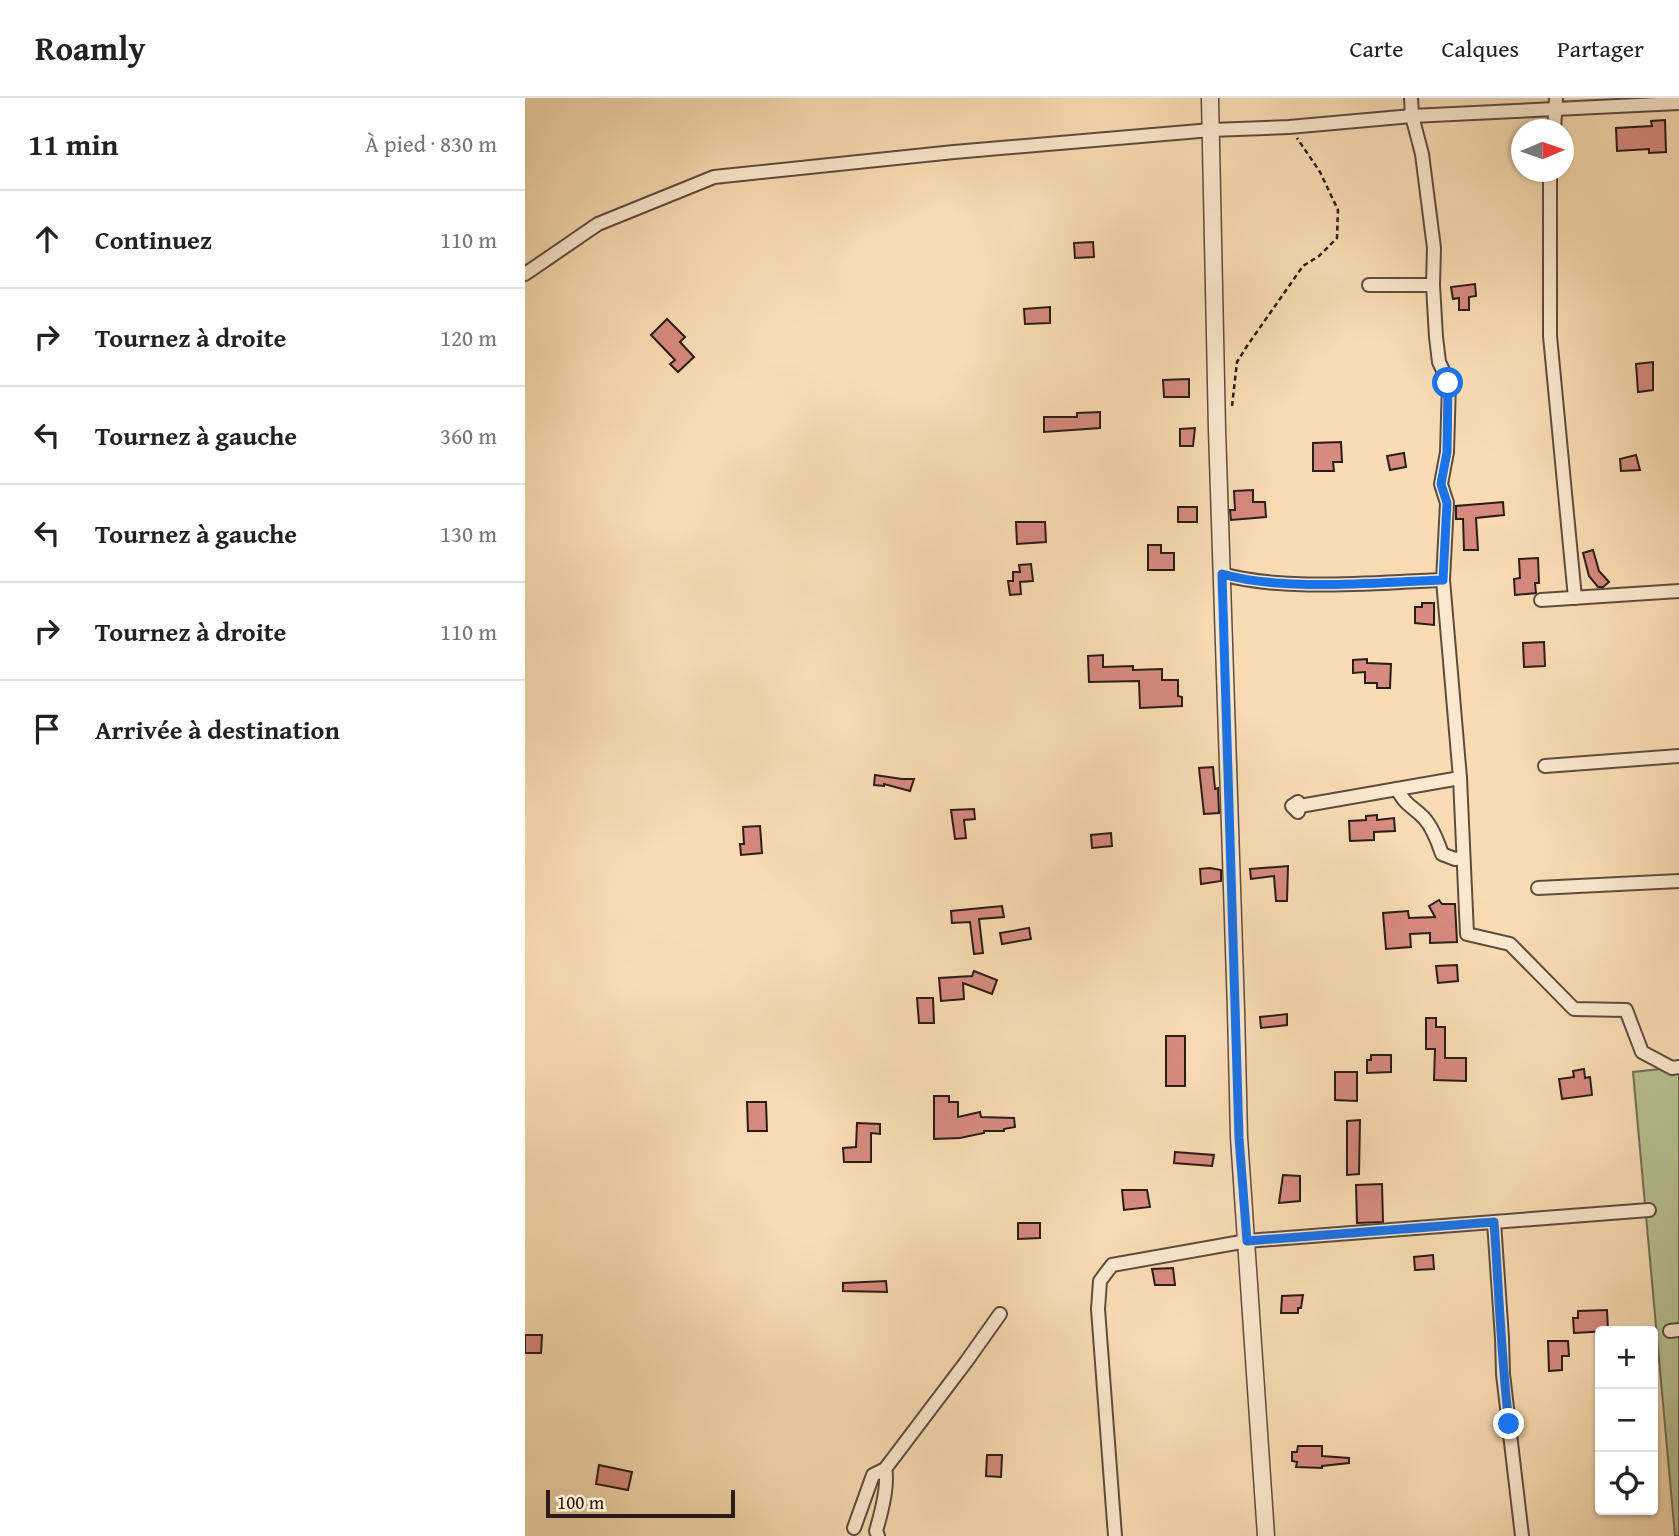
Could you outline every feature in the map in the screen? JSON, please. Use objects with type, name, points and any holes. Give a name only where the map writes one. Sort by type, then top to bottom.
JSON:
[{"type":"street","points":[[1210,98],[1239,1138],[1266,1536]]},
{"type":"street","points":[[1411,98],[1412,116],[1422,154],[1434,248],[1433,285],[1439,362],[1448,383],[1447,452],[1441,484],[1447,503],[1443,580],[1460,778],[1467,934],[1510,944],[1574,1009],[1626,1010],[1642,1052],[1672,1068],[1679,1067]]},
{"type":"street","points":[[525,274],[598,224],[714,177],[1211,130],[1289,127],[1556,103],[1679,103]]},
{"type":"street","points":[[1550,182],[1550,335],[1575,598]]},
{"type":"street","points":[[1369,285],[1433,285]]},
{"type":"street","points":[[1222,574],[1236,578],[1294,583],[1443,580]]},
{"type":"street","points":[[1541,600],[1679,591]]},
{"type":"street","points":[[1545,766],[1679,756]]},
{"type":"street","points":[[1300,806],[1460,778]]},
{"type":"street","points":[[1397,789],[1407,806],[1424,819],[1435,834],[1443,854],[1455,859],[1464,858]]},
{"type":"street","points":[[1538,888],[1679,881]]},
{"type":"street","points":[[1115,1536],[1098,1309],[1100,1281],[1112,1265],[1247,1241],[1649,1210]]},
{"type":"street","points":[[1494,1222],[1503,1338],[1503,1374],[1522,1536]]},
{"type":"street","points":[[854,1528],[873,1475],[885,1469],[999,1314]]},
{"type":"street","points":[[878,1536],[876,1531],[888,1482],[885,1469]]},
{"type":"path","points":[[1232,407],[1237,362],[1303,266],[1319,256],[1337,238],[1338,210],[1320,172],[1289,127]]},
{"type":"green space","points":[[1679,1067],[1679,1536],[1675,1536],[1633,1072]]},
{"type":"building","points":[[1665,120],[1666,152],[1649,153],[1649,149],[1617,151],[1616,128],[1652,126],[1651,121]]},
{"type":"building","points":[[1093,242],[1094,257],[1075,258],[1074,243]]},
{"type":"building","points":[[1475,284],[1476,296],[1469,297],[1469,310],[1459,310],[1459,298],[1453,299],[1451,287]]},
{"type":"building","points":[[1050,307],[1050,323],[1025,324],[1024,309]]},
{"type":"building","points":[[667,319],[685,337],[680,342],[694,357],[678,372],[670,364],[675,360],[651,335]]},
{"type":"building","points":[[1653,362],[1653,390],[1638,392],[1636,364]]},
{"type":"building","points":[[1189,379],[1189,397],[1164,397],[1163,380]]},
{"type":"building","points":[[1100,412],[1100,428],[1044,432],[1044,417],[1077,417],[1077,413]]},
{"type":"building","points":[[1195,428],[1193,446],[1180,446],[1180,429]]},
{"type":"building","points":[[1341,442],[1342,462],[1333,462],[1334,471],[1313,471],[1313,443]]},
{"type":"building","points":[[1404,453],[1406,467],[1390,470],[1387,456]]},
{"type":"building","points":[[1636,455],[1640,470],[1621,471],[1620,459]]},
{"type":"building","points":[[1253,490],[1253,502],[1265,502],[1266,517],[1231,520],[1230,510],[1235,510],[1234,491]]},
{"type":"building","points":[[1503,502],[1504,515],[1476,518],[1478,550],[1464,550],[1463,519],[1456,519],[1456,506]]},
{"type":"building","points":[[1178,507],[1197,507],[1197,522],[1178,522]]},
{"type":"building","points":[[1016,522],[1045,522],[1046,542],[1017,544]]},
{"type":"building","points":[[1148,545],[1161,545],[1161,553],[1174,553],[1174,570],[1148,570]]},
{"type":"building","points":[[1593,550],[1599,571],[1609,582],[1603,587],[1598,587],[1589,576],[1583,553]]},
{"type":"building","points":[[1538,558],[1539,583],[1535,583],[1536,593],[1515,595],[1514,579],[1520,578],[1519,559]]},
{"type":"building","points":[[1031,564],[1033,581],[1020,582],[1021,594],[1010,595],[1008,581],[1013,581],[1013,572],[1020,572],[1019,565]]},
{"type":"building","points":[[1422,603],[1434,603],[1434,625],[1415,623],[1415,607],[1422,607]]},
{"type":"building","points":[[1544,642],[1545,666],[1524,667],[1523,643]]},
{"type":"building","points":[[1103,655],[1103,667],[1162,669],[1162,680],[1178,680],[1178,696],[1182,697],[1182,706],[1140,708],[1139,681],[1089,682],[1088,656]]},
{"type":"building","points":[[1367,659],[1367,663],[1391,664],[1390,688],[1377,688],[1377,683],[1365,683],[1365,672],[1353,673],[1353,660]]},
{"type":"building","points":[[1213,767],[1215,789],[1218,788],[1219,813],[1204,814],[1199,768]]},
{"type":"building","points":[[875,775],[914,779],[910,791],[884,784],[874,785]]},
{"type":"building","points":[[974,809],[975,819],[964,820],[966,838],[955,839],[951,810]]},
{"type":"building","points":[[1377,815],[1377,820],[1394,818],[1395,831],[1374,832],[1374,840],[1350,841],[1349,821],[1366,820],[1366,816]]},
{"type":"building","points":[[760,826],[762,853],[741,855],[740,844],[744,844],[743,827]]},
{"type":"building","points":[[1111,833],[1112,846],[1092,848],[1091,835]]},
{"type":"building","points":[[1288,866],[1287,901],[1276,901],[1274,876],[1251,879],[1250,869]]},
{"type":"building","points":[[1200,869],[1221,870],[1221,881],[1201,884]]},
{"type":"building","points":[[1439,900],[1442,904],[1455,904],[1457,942],[1430,943],[1430,933],[1410,934],[1411,947],[1386,949],[1383,913],[1408,911],[1409,918],[1435,917],[1429,906]]},
{"type":"building","points":[[1002,906],[1004,917],[979,919],[983,953],[974,954],[970,922],[952,923],[951,911]]},
{"type":"building","points":[[1029,928],[1031,939],[1002,944],[1000,933]]},
{"type":"building","points":[[1457,965],[1458,981],[1438,983],[1436,966]]},
{"type":"building","points":[[974,971],[997,980],[992,994],[963,983],[964,999],[941,1001],[939,978],[972,976]]},
{"type":"building","points":[[917,998],[933,998],[934,1023],[919,1023]]},
{"type":"building","points":[[1287,1014],[1287,1025],[1261,1028],[1260,1017]]},
{"type":"building","points":[[1426,1018],[1436,1018],[1436,1027],[1445,1027],[1445,1058],[1466,1058],[1466,1081],[1434,1080],[1435,1049],[1426,1049]]},
{"type":"building","points":[[1166,1036],[1185,1036],[1185,1086],[1166,1086]]},
{"type":"building","points":[[1371,1055],[1391,1055],[1391,1072],[1367,1073],[1367,1060],[1371,1060]]},
{"type":"building","points":[[1584,1069],[1585,1078],[1590,1077],[1592,1095],[1562,1099],[1559,1079],[1574,1077],[1573,1071]]},
{"type":"building","points":[[1335,1072],[1357,1072],[1357,1101],[1335,1100]]},
{"type":"building","points":[[934,1096],[949,1096],[949,1102],[958,1102],[958,1117],[980,1112],[981,1117],[1014,1118],[1015,1127],[1004,1131],[984,1131],[960,1138],[934,1139]]},
{"type":"building","points":[[747,1102],[766,1102],[767,1131],[748,1131]]},
{"type":"building","points":[[1360,1120],[1359,1174],[1347,1175],[1347,1121]]},
{"type":"building","points":[[857,1123],[880,1124],[880,1134],[871,1133],[871,1162],[844,1162],[843,1148],[856,1147]]},
{"type":"building","points":[[1175,1152],[1214,1155],[1212,1166],[1174,1163]]},
{"type":"building","points":[[1283,1175],[1300,1176],[1300,1201],[1279,1203]]},
{"type":"building","points":[[1382,1184],[1383,1222],[1357,1223],[1356,1185]]},
{"type":"building","points":[[1122,1190],[1147,1190],[1150,1207],[1124,1210]]},
{"type":"building","points":[[1018,1223],[1040,1223],[1040,1238],[1018,1239]]},
{"type":"building","points":[[1433,1255],[1434,1269],[1415,1270],[1414,1257]]},
{"type":"building","points":[[1173,1268],[1175,1285],[1155,1285],[1152,1269]]},
{"type":"building","points":[[886,1281],[887,1292],[843,1291],[843,1283]]},
{"type":"building","points":[[1303,1295],[1298,1313],[1281,1313],[1282,1296]]},
{"type":"building","points":[[1607,1310],[1608,1326],[1595,1326],[1595,1332],[1574,1333],[1573,1318],[1578,1318],[1578,1311]]},
{"type":"building","points":[[525,1335],[542,1335],[541,1353],[525,1353]]},
{"type":"building","points":[[1548,1341],[1568,1341],[1569,1356],[1562,1356],[1562,1370],[1549,1371]]},
{"type":"building","points":[[1298,1446],[1322,1446],[1322,1456],[1349,1458],[1349,1463],[1322,1468],[1296,1467],[1297,1462],[1292,1461],[1292,1452],[1297,1452]]},
{"type":"building","points":[[987,1455],[1002,1455],[1001,1477],[986,1476]]},
{"type":"building","points":[[599,1465],[632,1472],[628,1490],[596,1484]]},
{"type":"route","points":[[1448,383],[1447,452],[1441,484],[1447,503],[1443,580],[1294,583],[1236,578],[1222,574],[1239,1138],[1247,1241],[1494,1222],[1503,1338],[1503,1374],[1509,1424]]}]
